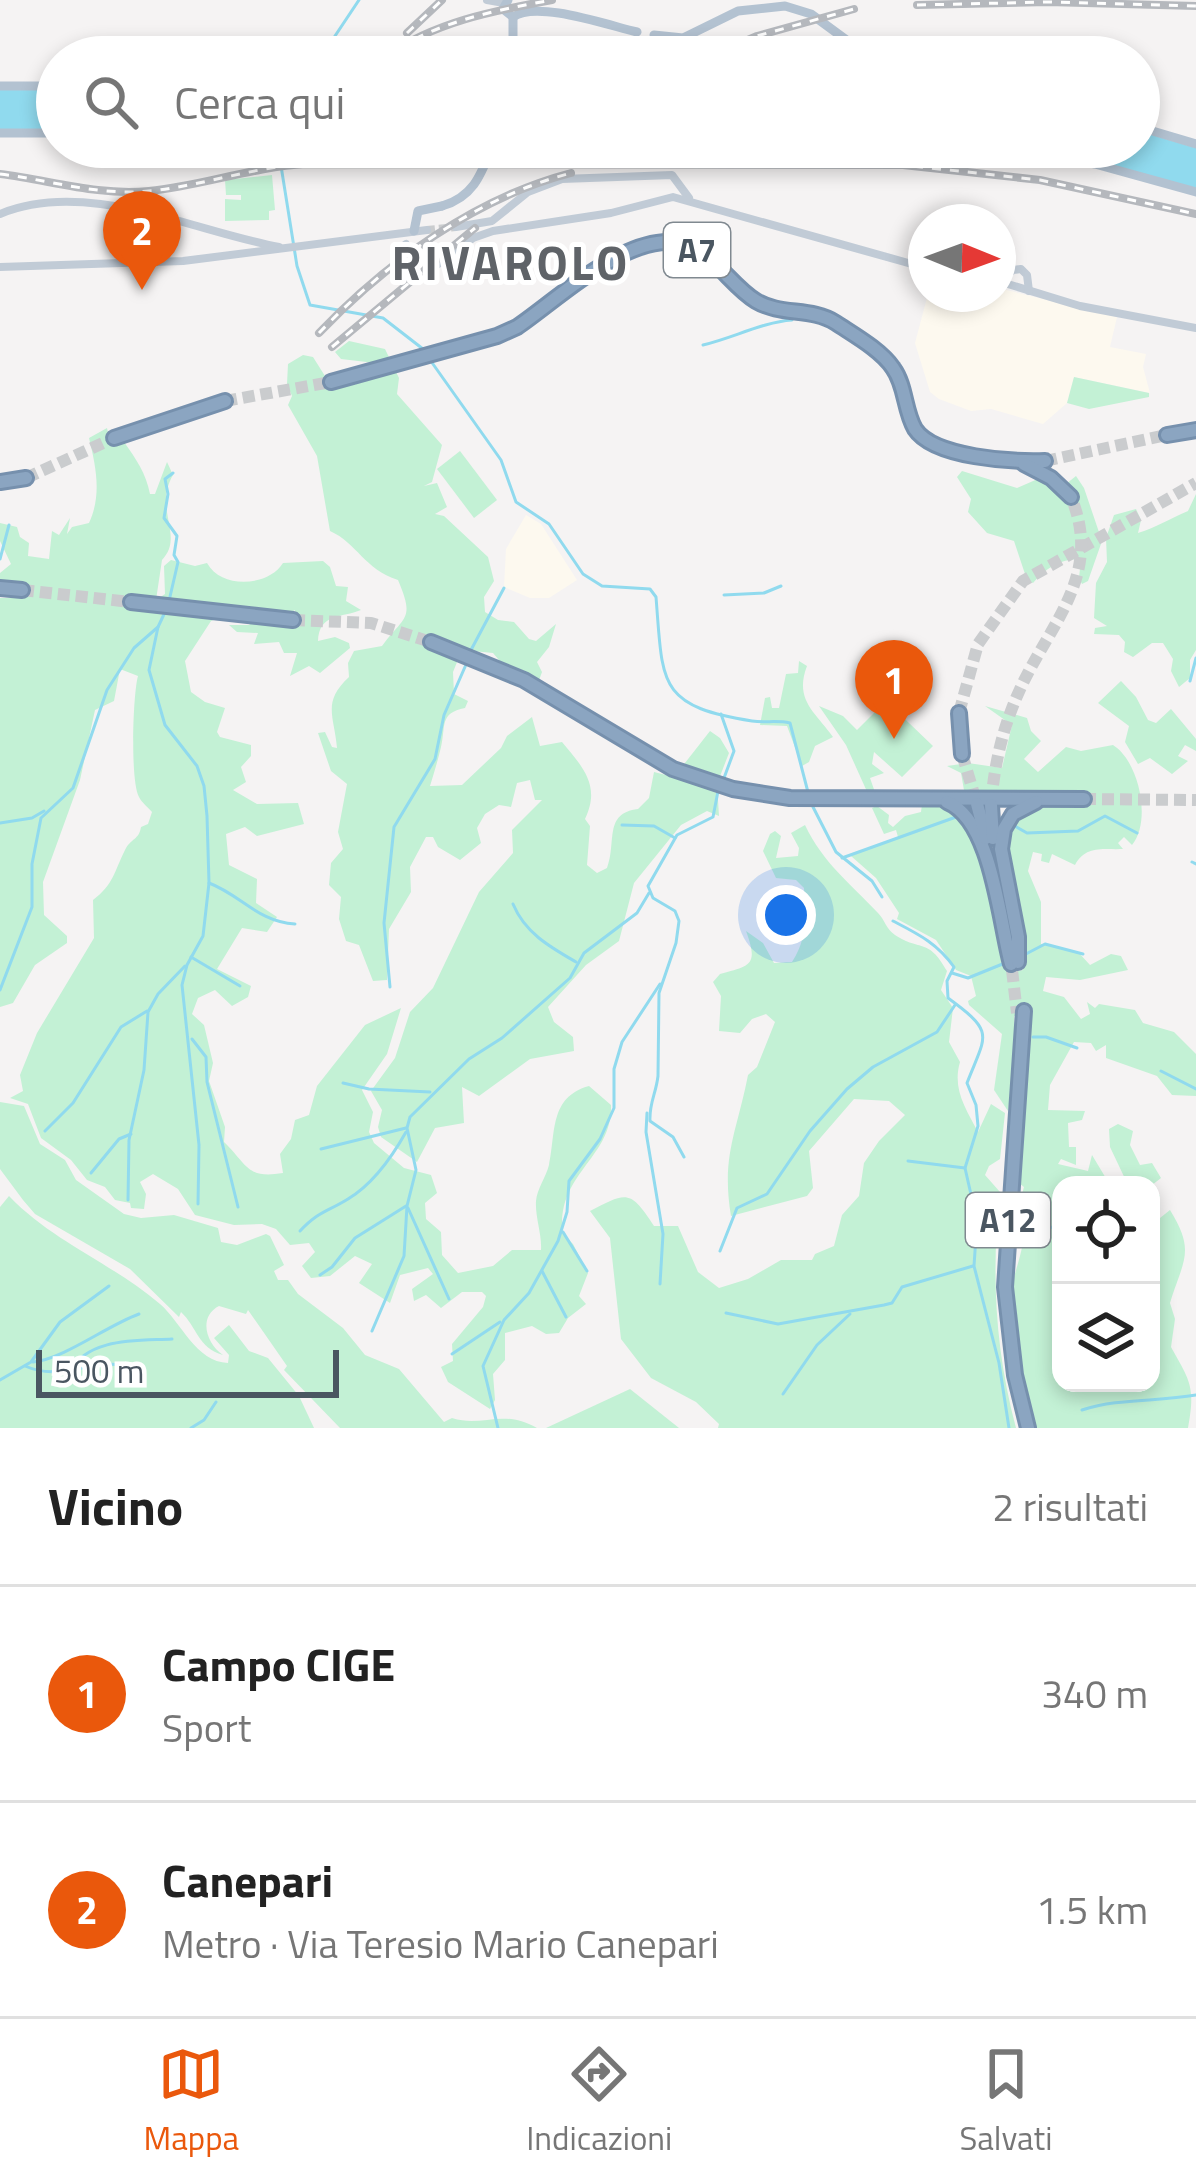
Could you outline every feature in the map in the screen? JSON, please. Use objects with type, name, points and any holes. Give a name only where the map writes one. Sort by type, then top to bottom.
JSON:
[{"type":"highway","name":"A7","points":[[331,382],[497,336],[636,246],[661,240],[697,249],[753,299],[835,322],[886,360],[899,377],[916,430],[930,444],[951,452],[1046,461]]},
{"type":"highway","points":[[114,439],[225,400]]},
{"type":"highway","points":[[1166,435],[1196,430]]},
{"type":"highway","name":"A7","points":[[999,457],[1037,469],[1071,497]]},
{"type":"highway","points":[[0,482],[26,478]]},
{"type":"highway","points":[[0,588],[22,590]]},
{"type":"highway","points":[[131,602],[292,620]]},
{"type":"highway","points":[[431,642],[524,680],[644,754],[733,789],[790,798],[1084,799]]},
{"type":"highway","points":[[959,713],[962,754]]},
{"type":"highway","points":[[1015,966],[1018,938],[1001,849],[1004,830],[1013,814],[1027,805],[1058,799]]},
{"type":"highway","points":[[940,800],[962,810],[980,839],[1015,966]]},
{"type":"highway","points":[[984,804],[1015,966]]},
{"type":"highway","name":"A12","points":[[1020,1012],[999,1282],[1006,1362],[1025,1428]]},
{"type":"main road","points":[[487,0],[637,32]]},
{"type":"main road","points":[[687,36],[738,11],[784,6],[811,14],[841,36]]},
{"type":"main road","points":[[654,35],[664,36]]},
{"type":"main road","points":[[0,86],[36,86]]},
{"type":"main road","points":[[0,133],[36,134]]},
{"type":"main road","points":[[1160,134],[1196,144]]},
{"type":"main road","points":[[482,168],[462,198],[418,211],[405,236],[419,274],[479,236],[528,192],[562,179],[674,175],[694,203]]},
{"type":"main road","points":[[1108,168],[1196,192]]},
{"type":"main road","points":[[456,227],[611,214],[673,197],[908,263]]},
{"type":"main road","points":[[0,214],[34,202],[115,208],[291,247]]},
{"type":"main road","points":[[477,224],[479,236]]},
{"type":"main road","points":[[0,267],[184,261],[427,230]]},
{"type":"main road","points":[[1016,270],[1027,275],[1026,288]]},
{"type":"main road","points":[[1016,285],[1114,314],[1196,328]]},
{"type":"shaded area","points":[[1016,292],[1117,317],[1110,347],[1146,354],[1143,367],[1150,393],[1074,377],[1067,403],[1043,424],[991,409],[971,411],[930,392],[915,343],[923,312],[1016,312]]},
{"type":"shaded area","points":[[526,515],[541,524],[577,580],[549,598],[530,598],[504,587],[506,549]]},
{"type":"green space","points":[[272,175],[275,210],[269,211],[269,220],[225,221],[225,199],[241,200],[241,195],[226,195],[225,180]]},
{"type":"green space","points":[[349,341],[385,349],[399,378],[397,394],[442,445],[432,482],[424,486],[437,483],[447,507],[435,514],[444,516],[488,557],[494,581],[484,597],[485,612],[514,622],[536,641],[556,624],[549,647],[537,662],[542,672],[538,683],[504,666],[493,653],[462,650],[453,672],[454,694],[468,701],[445,722],[430,786],[462,785],[501,748],[507,736],[532,717],[540,746],[562,742],[587,778],[591,797],[585,819],[590,826],[587,865],[597,873],[607,868],[615,823],[649,798],[654,772],[674,777],[710,731],[729,753],[717,784],[719,816],[707,811],[681,825],[634,883],[619,941],[586,965],[548,1007],[554,1022],[573,1037],[574,1051],[530,1059],[479,1096],[462,1087],[464,1123],[435,1128],[417,1162],[381,1137],[382,1110],[371,1091],[395,1058],[410,1012],[433,988],[479,892],[513,853],[512,830],[542,800],[535,800],[530,780],[517,783],[511,807],[499,805],[485,814],[477,828],[481,843],[460,860],[438,847],[433,837],[426,837],[410,867],[411,892],[389,929],[387,980],[373,981],[359,945],[346,941],[339,919],[341,897],[329,885],[331,863],[343,849],[338,832],[347,784],[331,771],[318,733],[325,732],[337,748],[333,702],[349,677],[348,663],[354,651],[382,646],[405,616],[406,603],[398,580],[330,531],[317,456],[288,405],[292,396],[287,384],[288,364],[303,355],[313,357],[330,384],[378,373],[375,363],[341,359],[335,352]]},
{"type":"green space","points":[[1074,377],[1149,393],[1149,397],[1089,409],[1067,403]]},
{"type":"green space","points":[[107,428],[111,446],[124,442],[133,454],[150,494],[155,494],[167,462],[173,475],[166,499],[171,541],[162,560],[156,600],[165,594],[164,566],[171,560],[195,566],[207,563],[223,578],[245,582],[267,576],[283,563],[323,561],[336,586],[348,587],[346,601],[361,610],[322,625],[318,641],[335,637],[350,648],[320,673],[309,666],[290,676],[297,653],[284,653],[279,642],[254,644],[258,633],[237,632],[229,625],[249,625],[254,620],[295,622],[295,610],[211,621],[185,661],[191,692],[225,708],[217,732],[220,737],[251,745],[251,756],[241,767],[246,782],[233,790],[257,804],[298,803],[304,824],[257,836],[245,827],[226,834],[229,865],[257,879],[256,903],[277,917],[267,932],[242,928],[217,969],[251,986],[248,997],[232,1006],[215,990],[198,998],[192,1014],[204,1025],[213,1063],[209,1081],[225,1127],[224,1142],[254,1172],[283,1173],[280,1154],[291,1139],[295,1120],[309,1115],[317,1086],[365,1025],[401,1008],[387,1054],[362,1090],[373,1112],[369,1132],[374,1143],[404,1168],[431,1175],[437,1193],[425,1203],[426,1219],[441,1232],[442,1255],[458,1273],[493,1266],[512,1250],[541,1250],[536,1201],[561,1107],[576,1091],[589,1086],[611,1105],[603,1139],[575,1181],[563,1213],[563,1234],[588,1273],[579,1296],[586,1304],[568,1318],[559,1333],[546,1334],[532,1326],[505,1333],[505,1360],[493,1374],[495,1400],[490,1409],[448,1382],[441,1367],[453,1361],[452,1344],[483,1307],[486,1296],[482,1292],[462,1292],[441,1308],[426,1295],[414,1301],[412,1289],[433,1274],[428,1268],[400,1275],[390,1303],[359,1283],[372,1264],[355,1256],[330,1276],[311,1278],[302,1266],[315,1252],[309,1243],[290,1245],[276,1229],[262,1224],[234,1225],[195,1215],[178,1189],[153,1174],[140,1182],[146,1194],[144,1209],[131,1208],[130,1203],[115,1200],[105,1187],[87,1180],[71,1160],[41,1138],[28,1104],[10,1098],[23,1091],[20,1075],[37,1033],[94,938],[93,900],[109,883],[127,846],[148,824],[152,812],[139,797],[134,774],[138,676],[120,669],[114,701],[95,710],[80,780],[43,882],[44,915],[67,936],[67,943],[35,965],[13,1003],[0,1007],[0,598],[21,598],[22,587],[0,584],[0,573],[11,564],[0,541],[0,523],[17,527],[29,543],[28,556],[49,559],[52,531],[59,535],[70,518],[67,534],[72,527],[89,523],[97,491],[89,438]]},
{"type":"green space","points":[[460,451],[497,500],[474,518],[437,469]]},
{"type":"green space","points":[[962,471],[1017,488],[1040,478],[1069,501],[1066,484],[1076,476],[1102,541],[1088,581],[1082,584],[1079,578],[1081,559],[1054,565],[1033,583],[1027,580],[1014,541],[987,533],[968,512],[971,499],[957,477]]},
{"type":"green space","points":[[1196,494],[1196,650],[1190,660],[1190,678],[1179,687],[1171,671],[1173,659],[1163,643],[1152,643],[1133,657],[1124,652],[1125,642],[1119,635],[1094,634],[1095,628],[1107,626],[1094,618],[1096,583],[1107,562],[1106,538],[1114,515],[1136,509],[1141,520],[1138,533],[1188,511]]},
{"type":"green space","points":[[799,661],[807,666],[805,697],[833,737],[815,746],[809,762],[802,766],[787,726],[760,725],[765,698],[770,697],[772,708],[779,708],[786,674],[798,673]]},
{"type":"green space","points":[[1121,681],[1148,720],[1156,723],[1171,709],[1196,739],[1196,751],[1185,745],[1178,756],[1188,761],[1172,774],[1150,758],[1138,764],[1125,742],[1129,726],[1098,703]]},
{"type":"green space","points":[[886,701],[933,746],[902,777],[874,752],[872,764],[884,773],[870,778],[877,798],[869,796],[846,745],[819,706],[843,716],[857,730]]},
{"type":"green space","points":[[985,706],[1027,718],[1041,741],[1024,759],[1038,772],[1066,747],[1081,751],[1113,745],[1130,764],[1142,807],[1138,834],[1132,845],[1124,837],[1118,843],[1123,849],[1090,851],[1075,865],[1052,854],[1049,863],[1041,861],[1042,854],[1033,852],[1028,871],[1041,902],[1041,944],[1079,953],[1090,965],[1111,954],[1121,956],[1128,970],[1080,980],[1046,977],[1043,991],[1064,997],[1081,1019],[1090,1014],[1087,1002],[1095,1008],[1099,1004],[1135,1010],[1143,1023],[1174,1032],[1196,1054],[1196,1096],[1172,1095],[1157,1076],[1106,1058],[1106,1045],[1096,1051],[1091,1043],[1074,1042],[1050,1085],[1048,1110],[1085,1111],[1082,1120],[1068,1123],[1076,1165],[1061,1159],[1058,1164],[1088,1171],[1092,1155],[1105,1176],[1052,1176],[1052,1392],[1160,1392],[1160,1218],[1170,1210],[1185,1247],[1170,1303],[1175,1319],[1171,1347],[1191,1392],[1188,1428],[1030,1428],[1015,1363],[1010,1304],[1023,1241],[1017,1212],[1024,1187],[1019,1183],[1032,1013],[1014,1016],[1016,1052],[1008,1111],[994,1090],[1002,1034],[969,1005],[976,996],[971,976],[956,970],[936,940],[897,919],[899,913],[876,878],[851,856],[898,837],[896,830],[884,834],[872,808],[877,806],[889,815],[893,827],[905,816],[921,812],[922,804],[949,805],[970,824],[991,887],[1008,973],[1023,970],[1020,905],[1006,835],[1017,818],[1039,805],[965,796],[961,773],[947,766],[968,763],[1002,768],[1012,725]]},
{"type":"green space","points":[[805,825],[829,862],[892,933],[929,949],[940,960],[947,971],[941,990],[953,1008],[949,1042],[960,1062],[959,1090],[965,1107],[978,1132],[991,1104],[1005,1113],[1000,1159],[985,1175],[1000,1192],[997,1311],[1016,1428],[718,1428],[696,1402],[651,1378],[621,1339],[610,1238],[590,1211],[627,1198],[639,1205],[654,1226],[678,1226],[698,1272],[719,1288],[748,1279],[781,1260],[812,1260],[834,1246],[842,1215],[859,1196],[864,1163],[905,1115],[889,1101],[854,1099],[809,1151],[813,1188],[807,1196],[731,1216],[732,1144],[748,1075],[757,1067],[775,1022],[766,1014],[752,1019],[740,1033],[719,1031],[721,996],[713,982],[720,974],[749,963],[752,951],[746,931],[763,943],[774,963],[792,962],[803,935],[804,888],[796,880],[776,878],[763,851],[775,831],[781,836],[776,858],[798,856],[791,833]]},
{"type":"green space","points":[[0,1102],[24,1106],[40,1144],[65,1160],[76,1180],[124,1214],[141,1218],[174,1215],[218,1228],[221,1242],[237,1245],[270,1236],[284,1265],[274,1271],[278,1280],[288,1280],[298,1294],[343,1328],[365,1355],[399,1369],[444,1422],[452,1418],[513,1419],[537,1428],[340,1428],[284,1370],[287,1366],[248,1310],[246,1314],[219,1306],[212,1311],[207,1330],[223,1355],[215,1352],[181,1312],[179,1317],[130,1269],[35,1214],[0,1169]]},
{"type":"green space","points":[[1118,1124],[1133,1131],[1130,1145],[1140,1165],[1152,1163],[1160,1176],[1124,1176],[1110,1147],[1109,1129]]},
{"type":"green space","points":[[9,1196],[44,1227],[160,1304],[207,1356],[228,1363],[229,1355],[214,1338],[229,1325],[249,1351],[268,1358],[299,1396],[314,1428],[0,1428],[0,1207]]},
{"type":"green space","points":[[630,1389],[679,1428],[546,1428]]},
{"type":"water","points":[[0,89],[36,90],[36,130],[0,129]]},
{"type":"water","points":[[1160,137],[1196,148],[1196,189],[1110,168],[1160,168]]},
{"type":"waterway","points":[[335,36],[359,0]]},
{"type":"waterway","points":[[281,168],[297,266],[310,305],[383,318],[423,349]]},
{"type":"waterway","points":[[703,345],[792,320]]},
{"type":"waterway","points":[[428,357],[501,460],[516,502],[549,524],[583,574],[602,586],[650,589],[656,597],[664,671],[682,698],[721,715],[790,723],[809,796]]},
{"type":"waterway","points":[[169,601],[178,562],[174,555],[177,536],[164,518],[165,479],[173,473]]},
{"type":"waterway","points":[[0,559],[9,525]]},
{"type":"waterway","points":[[724,595],[764,593],[781,586]]},
{"type":"waterway","points":[[471,650],[504,588]]},
{"type":"waterway","points":[[0,990],[32,907],[32,864],[41,818],[73,788],[107,690],[134,648],[158,627],[166,610]]},
{"type":"waterway","points":[[158,627],[149,670],[165,725],[197,766],[207,816],[209,883],[203,936],[182,985],[199,1145],[198,1204]]},
{"type":"waterway","points":[[1190,681],[1196,658]]},
{"type":"waterway","points":[[390,987],[384,923],[394,827],[435,759],[444,715],[468,660]]},
{"type":"waterway","points":[[721,714],[734,751],[724,778]]},
{"type":"waterway","points":[[684,1157],[673,1137],[650,1121],[658,1076],[659,993],[679,921],[675,911],[653,898],[648,886],[677,835],[713,817],[719,786]]},
{"type":"waterway","points":[[812,805],[836,852],[872,881],[882,897]]},
{"type":"waterway","points":[[0,823],[44,811]]},
{"type":"waterway","points":[[1013,825],[1027,833],[1078,831],[1105,816],[1137,833]]},
{"type":"waterway","points":[[842,858],[956,817]]},
{"type":"waterway","points":[[622,825],[654,826],[675,838]]},
{"type":"waterway","points":[[1192,862],[1196,864]]},
{"type":"waterway","points":[[209,883],[270,918],[295,924]]},
{"type":"waterway","points":[[372,1331],[404,1256],[407,1206],[416,1170],[407,1128],[410,1117],[469,1059],[502,1038],[570,978],[584,953],[637,913],[649,893]]},
{"type":"waterway","points":[[513,904],[531,931],[576,962]]},
{"type":"waterway","points":[[893,921],[927,940],[948,959],[954,967],[947,981],[948,998],[974,1019],[983,1035],[967,1083],[978,1126],[965,1168],[977,1221],[974,1266],[999,1363],[1009,1428]]},
{"type":"waterway","points":[[1024,955],[1045,944],[1083,954]]},
{"type":"waterway","points":[[191,957],[240,986]]},
{"type":"waterway","points":[[952,973],[968,978],[1005,963]]},
{"type":"waterway","points":[[128,1200],[129,1140],[144,1070],[148,1012],[185,966]]},
{"type":"waterway","points":[[498,1428],[483,1366],[504,1320],[529,1293],[558,1241],[567,1212],[569,1181],[600,1139],[614,1108],[614,1069],[622,1042],[660,984]]},
{"type":"waterway","points":[[720,1251],[737,1208],[767,1194],[810,1131],[847,1089],[873,1067],[937,1032],[955,1005]]},
{"type":"waterway","points":[[45,1131],[73,1103],[121,1027],[147,1011]]},
{"type":"waterway","points":[[1033,1037],[1077,1048]]},
{"type":"waterway","points":[[192,1039],[206,1057],[207,1082],[238,1207]]},
{"type":"waterway","points":[[1161,1071],[1196,1089]]},
{"type":"waterway","points":[[343,1083],[430,1092]]},
{"type":"waterway","points":[[647,1113],[663,1234],[660,1284]]},
{"type":"waterway","points":[[321,1149],[406,1128]]},
{"type":"waterway","points":[[300,1231],[366,1186],[406,1132]]},
{"type":"waterway","points":[[91,1173],[119,1139],[131,1134]]},
{"type":"waterway","points":[[908,1161],[965,1168]]},
{"type":"waterway","points":[[320,1275],[355,1238],[406,1206]]},
{"type":"waterway","points":[[408,1208],[449,1299]]},
{"type":"waterway","points":[[980,1222],[1007,1224]]},
{"type":"waterway","points":[[1016,1224],[1052,1227]]},
{"type":"waterway","points":[[563,1232],[587,1271]]},
{"type":"waterway","points":[[726,1313],[778,1324],[884,1305],[892,1303],[902,1287],[973,1266]]},
{"type":"waterway","points":[[542,1271],[566,1317]]},
{"type":"waterway","points":[[0,1380],[31,1362],[60,1322],[109,1286]]},
{"type":"waterway","points":[[33,1362],[58,1355],[139,1314]]},
{"type":"waterway","points":[[783,1394],[817,1345],[850,1314]]},
{"type":"waterway","points":[[452,1354],[500,1322]]},
{"type":"waterway","points":[[69,1372],[101,1347],[172,1339]]},
{"type":"waterway","points":[[25,1366],[51,1372],[128,1366]]},
{"type":"waterway","points":[[1082,1410],[1196,1395]]},
{"type":"waterway","points":[[191,1428],[204,1420],[216,1402]]},
{"type":"tunnel","points":[[427,230],[456,227]]},
{"type":"tunnel","points":[[225,401],[331,382]]},
{"type":"tunnel","points":[[1045,461],[1167,435]]},
{"type":"tunnel","points":[[26,478],[114,438]]},
{"type":"tunnel","points":[[959,713],[978,644],[1023,581],[1196,483]]},
{"type":"tunnel","points":[[991,803],[1009,716],[1077,574],[1081,550],[1071,497]]},
{"type":"tunnel","points":[[22,590],[131,602]]},
{"type":"tunnel","points":[[293,620],[371,623],[431,642]]},
{"type":"tunnel","points":[[962,754],[977,804]]},
{"type":"tunnel","points":[[1084,799],[1196,800]]},
{"type":"tunnel","points":[[1012,970],[1017,1013]]},
{"type":"railway","points":[[407,33],[442,0]]},
{"type":"railway","points":[[422,36],[486,14],[552,0]]},
{"type":"railway","points":[[917,5],[1196,6]]},
{"type":"railway","points":[[757,36],[854,9]]},
{"type":"railway","points":[[0,174],[130,192],[274,168]]},
{"type":"railway","points":[[930,168],[1040,180],[1196,214]]},
{"type":"railway","points":[[319,333],[434,236],[501,199],[571,173]]},
{"type":"railway","points":[[332,347],[475,228]]},
{"type":"place","name":"Canepari","points":[[142,290]]},
{"type":"place","name":"Campo CIGE","points":[[894,739]]},
{"type":"district","name":"RIVAROLO","points":[[511,262]]}]
